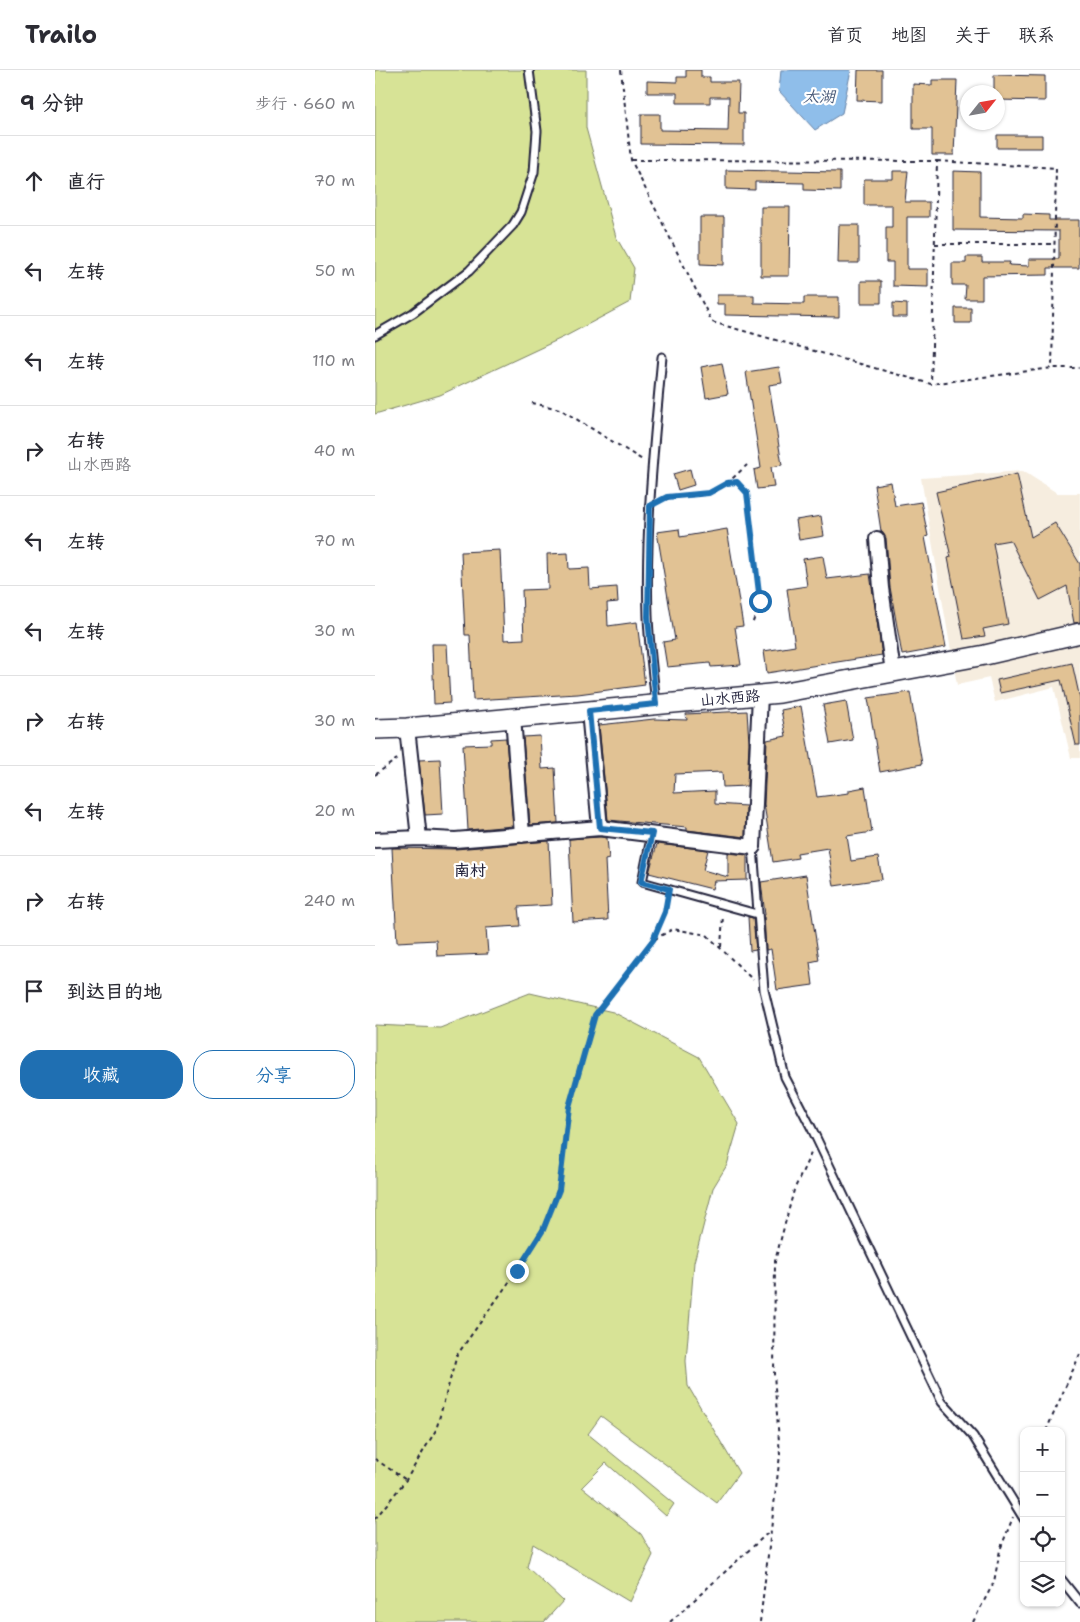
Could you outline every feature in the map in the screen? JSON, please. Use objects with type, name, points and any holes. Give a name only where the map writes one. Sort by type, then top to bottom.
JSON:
[{"type":"street","points":[[877,539],[881,588],[893,672]]},
{"type":"street","name":"山水西路","points":[[375,729],[407,728],[760,695],[985,655],[1080,633]]},
{"type":"street","points":[[375,840],[419,838],[455,840],[600,828],[753,847],[760,695]]},
{"type":"street","points":[[589,711],[600,828]]},
{"type":"street","points":[[513,717],[522,835]]},
{"type":"street","points":[[407,728],[419,838]]},
{"type":"lane","points":[[375,335],[413,313],[469,271],[513,224],[521,212],[534,172],[537,131],[529,70]]},
{"type":"lane","points":[[656,704],[648,617],[652,466],[662,357]]},
{"type":"lane","points":[[652,833],[641,882],[757,914]]},
{"type":"lane","points":[[753,847],[764,990],[785,1077],[813,1129],[943,1402],[973,1436],[1023,1517]]},
{"type":"lane","points":[[1065,1584],[1080,1603]]},
{"type":"path","points":[[621,70],[631,160],[712,322],[931,384],[1052,368],[1080,368]]},
{"type":"path","points":[[631,160],[937,161],[1055,168],[1052,368]]},
{"type":"path","points":[[931,384],[937,161]]},
{"type":"path","points":[[934,244],[1053,244]]},
{"type":"path","points":[[532,403],[560,409],[652,466]]},
{"type":"path","points":[[650,506],[667,497],[709,493],[727,483],[747,465]]},
{"type":"path","points":[[727,483],[737,482],[747,493],[760,601],[752,625]]},
{"type":"path","points":[[375,775],[409,750]]},
{"type":"path","points":[[375,1518],[406,1480],[436,1430],[457,1355],[517,1271],[543,1230],[559,1190],[569,1107],[595,1015],[653,940],[665,912],[669,889]]},
{"type":"path","points":[[721,947],[723,905]]},
{"type":"path","points":[[653,940],[673,929],[707,935],[764,990]]},
{"type":"path","points":[[760,1622],[780,1455],[774,1374],[775,1261],[794,1190],[812,1153],[813,1129]]},
{"type":"path","points":[[1048,1427],[1080,1354]]},
{"type":"path","points":[[375,1459],[406,1480]]},
{"type":"path","points":[[973,1622],[994,1582],[1000,1550],[1020,1498]]},
{"type":"path","points":[[670,1622],[771,1530]]},
{"type":"shaded area","points":[[1023,471],[1057,493],[1080,493],[1080,758],[1071,758],[1054,687],[995,702],[989,678],[957,685],[921,478]]},
{"type":"green space","points":[[375,70],[586,70],[586,128],[616,237],[634,268],[630,302],[566,336],[440,395],[375,414]]},
{"type":"green space","points":[[530,993],[613,1012],[699,1057],[739,1124],[727,1165],[713,1188],[694,1262],[686,1361],[688,1386],[739,1473],[717,1503],[601,1416],[588,1434],[674,1504],[666,1516],[606,1463],[582,1487],[641,1534],[653,1555],[630,1602],[533,1544],[527,1567],[563,1601],[544,1622],[375,1622],[375,1025],[440,1028]]},
{"type":"water","name":"太湖","points":[[781,70],[851,70],[842,113],[815,130],[779,91]]},
{"type":"building","points":[[686,70],[701,70],[701,77],[710,77],[710,82],[739,82],[738,113],[744,113],[744,145],[641,144],[641,114],[660,114],[660,130],[728,131],[729,97],[710,97],[710,103],[677,103],[677,93],[647,93],[647,81],[677,82],[677,77],[686,77]]},
{"type":"building","points":[[858,70],[882,70],[882,101],[857,100]]},
{"type":"building","points":[[994,75],[1045,76],[1045,101],[1005,100],[1005,85],[994,85]]},
{"type":"building","points":[[932,80],[957,80],[954,155],[932,155],[932,129],[913,129],[913,84],[932,85]]},
{"type":"building","points":[[997,135],[1042,135],[1042,148],[997,148]]},
{"type":"building","points":[[726,170],[840,172],[840,191],[804,190],[804,183],[755,182],[755,190],[726,189]]},
{"type":"building","points":[[893,171],[908,171],[905,202],[929,202],[929,217],[907,217],[907,269],[928,269],[928,287],[893,286],[893,262],[886,262],[886,227],[892,227],[892,205],[864,205],[864,179],[893,179]]},
{"type":"building","points":[[953,171],[980,172],[980,217],[1023,218],[1023,214],[1049,215],[1049,220],[1079,220],[1079,268],[1048,268],[1048,275],[982,276],[982,299],[965,299],[966,285],[952,285],[952,263],[966,263],[966,257],[982,257],[982,262],[1010,262],[1009,265],[1029,266],[1029,259],[1059,259],[1059,231],[953,230]]},
{"type":"building","points":[[761,207],[790,207],[789,276],[761,276]]},
{"type":"building","points":[[700,217],[724,217],[724,265],[700,264]]},
{"type":"building","points":[[839,225],[859,225],[859,263],[838,263]]},
{"type":"building","points":[[861,281],[881,281],[881,303],[861,303]]},
{"type":"building","points":[[717,295],[754,295],[754,303],[804,304],[804,297],[839,297],[839,317],[725,315],[725,304],[717,304]]},
{"type":"building","points":[[893,303],[907,304],[907,317],[893,317]]},
{"type":"building","points":[[955,308],[971,308],[971,323],[955,323]]},
{"type":"building","points":[[722,363],[728,394],[706,398],[701,367]]},
{"type":"building","points":[[779,367],[782,383],[769,385],[782,465],[771,467],[774,487],[757,489],[754,470],[761,468],[746,372]]},
{"type":"building","points":[[690,469],[694,485],[678,490],[673,474]]},
{"type":"building","points":[[1017,474],[1031,537],[1055,523],[1080,564],[1080,622],[1074,623],[1067,586],[1040,600],[1010,540],[993,543],[1008,624],[983,629],[985,636],[964,639],[948,558],[951,557],[936,492]]},
{"type":"building","points":[[891,482],[895,506],[921,502],[928,536],[925,537],[946,647],[902,655],[890,587],[886,538],[881,531],[874,485]]},
{"type":"building","points":[[821,516],[824,536],[799,540],[796,520]]},
{"type":"building","points":[[679,529],[680,537],[727,529],[743,626],[735,627],[741,665],[711,667],[710,663],[667,667],[663,642],[675,640],[657,532]]},
{"type":"building","points":[[500,550],[504,640],[524,639],[522,590],[548,589],[547,554],[568,553],[569,569],[589,568],[590,589],[617,587],[618,602],[607,603],[608,626],[637,622],[645,685],[578,694],[473,700],[470,635],[465,635],[461,552]]},
{"type":"building","points":[[823,556],[827,579],[870,574],[882,655],[767,673],[764,651],[795,646],[787,589],[807,586],[803,559]]},
{"type":"building","points":[[432,644],[447,644],[450,703],[434,704]]},
{"type":"building","points":[[1072,663],[1080,699],[1080,745],[1076,745],[1061,680],[1000,693],[997,680]]},
{"type":"building","points":[[910,692],[922,764],[880,772],[868,698]]},
{"type":"building","points":[[846,701],[853,740],[830,744],[823,705]]},
{"type":"building","points":[[801,706],[817,797],[849,793],[849,790],[865,787],[872,832],[847,836],[851,861],[878,857],[882,879],[834,886],[828,848],[797,853],[798,858],[773,862],[764,804],[767,740],[786,736],[781,710]]},
{"type":"building","points":[[747,711],[749,743],[747,786],[723,787],[722,772],[675,774],[674,793],[715,791],[715,804],[746,806],[745,837],[687,830],[687,827],[608,820],[599,725],[654,719],[687,720],[686,714]]},
{"type":"building","points":[[540,736],[542,769],[555,768],[558,823],[530,825],[523,737]]},
{"type":"building","points":[[506,738],[513,826],[468,830],[463,745],[491,744],[491,739]]},
{"type":"building","points":[[440,759],[443,814],[425,815],[419,760]]},
{"type":"building","points":[[607,838],[609,859],[605,860],[608,920],[573,922],[569,839]]},
{"type":"building","points":[[549,841],[552,905],[518,907],[520,926],[486,928],[488,954],[437,956],[436,940],[397,942],[392,848],[456,849]]},
{"type":"building","points":[[657,844],[708,850],[703,870],[728,877],[728,853],[747,855],[747,880],[714,881],[712,889],[649,873]]},
{"type":"building","points":[[806,875],[819,960],[810,962],[813,985],[777,990],[771,949],[766,950],[765,915],[761,882]]},
{"type":"building","points":[[748,917],[753,918],[756,950],[750,951]]},
{"type":"district","name":"南村","points":[[470,870]]},
{"type":"route","points":[[517,1271],[543,1230],[559,1190],[569,1107],[595,1015],[653,940],[665,912],[669,889],[641,882],[652,833],[600,828],[589,711],[656,704],[648,617],[648,533],[650,506],[667,497],[709,493],[727,483],[737,482],[747,493],[760,601]]}]
